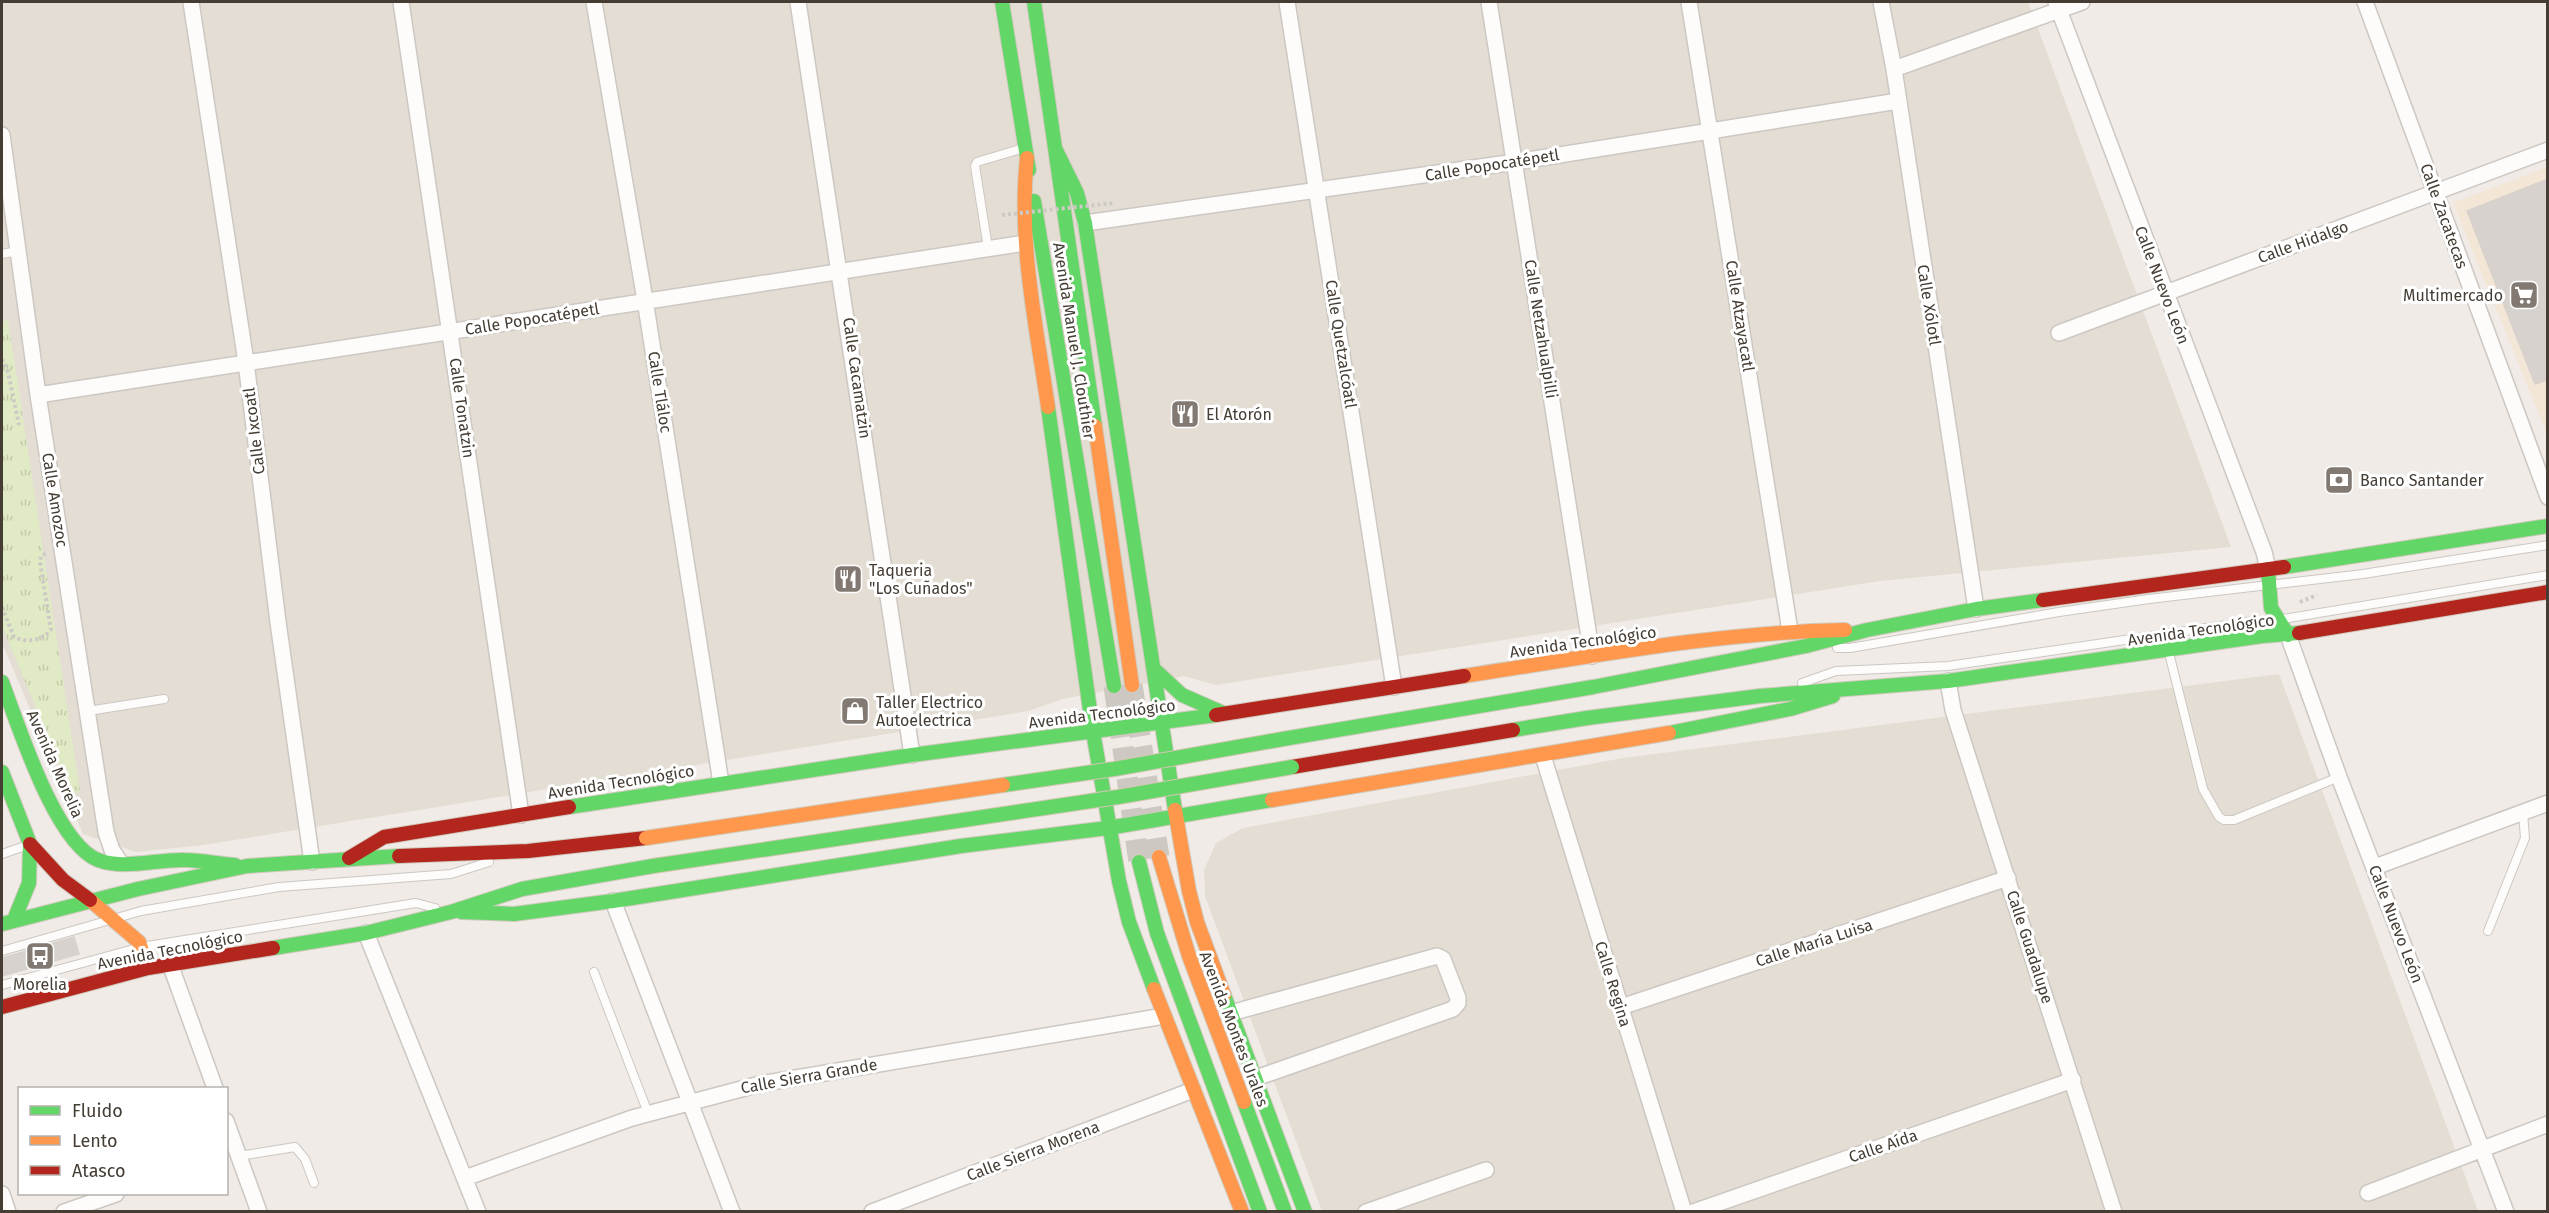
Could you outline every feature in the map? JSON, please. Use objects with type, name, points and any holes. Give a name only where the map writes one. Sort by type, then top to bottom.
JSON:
[{"type":"main road","name":"Avenida Manuel J. Clouthier","points":[[1002,2],[1114,686]]},
{"type":"main road","name":"Avenida Manuel J. Clouthier","points":[[1034,2],[1132,685]]},
{"type":"main road","points":[[1055,148],[1077,193],[1085,223],[1160,724],[1189,891],[1197,922],[1305,1212]]},
{"type":"main road","points":[[1026,152],[1023,198],[1025,243],[1108,828],[1129,922],[1242,1212]]},
{"type":"main road","name":"Avenida Tecnológico","points":[[8,922],[90,900],[247,866],[349,858],[528,851],[646,838],[1114,769],[1593,687],[1806,646],[1867,630],[1976,609],[2268,569],[2547,526]]},
{"type":"main road","points":[[2268,569],[2271,608],[2288,635]]},
{"type":"main road","name":"Avenida Tecnológico","points":[[2,1007],[148,968],[366,933],[451,912],[522,889],[653,866],[1118,797],[1587,718],[1760,696],[1948,681],[2262,636],[2288,635],[2547,592]]},
{"type":"main road","name":"Avenida Tecnológico","points":[[349,858],[384,837],[721,783],[912,755],[1160,724],[1592,656],[1790,631],[1867,630]]},
{"type":"main road","points":[[1153,668],[1182,695],[1223,713]]},
{"type":"main road","name":"Avenida Morelia","points":[[2,682],[48,796],[70,838],[86,855],[99,860],[120,862]]},
{"type":"main road","name":"Avenida Tecnológico","points":[[451,912],[514,914],[613,901],[961,846],[1108,828],[1544,756],[1758,717],[1858,688]]},
{"type":"main road","points":[[2,772],[30,844],[63,880],[139,942],[148,968]]},
{"type":"main road","points":[[8,922],[28,883],[30,844]]},
{"type":"main road","name":"Avenida Montes Urales","points":[[1159,856],[1189,956],[1286,1212]]},
{"type":"main road","points":[[120,862],[136,865],[184,860],[247,866]]},
{"type":"main road","points":[[1139,862],[1157,933],[1260,1212]]},
{"type":"street","name":"Calle Ixcoatl","points":[[191,2],[246,362],[278,621],[312,862]]},
{"type":"street","name":"Calle Tonatzin","points":[[401,2],[521,815]]},
{"type":"street","name":"Calle Tláloc","points":[[594,2],[645,300],[721,783]]},
{"type":"street","name":"Calle Cacamatzin","points":[[798,2],[912,755]]},
{"type":"street","name":"Calle Quetzalcóatl","points":[[1287,2],[1394,687]]},
{"type":"street","name":"Calle Netzahualpilli","points":[[1490,2],[1592,656]]},
{"type":"street","name":"Calle Atzayacatl","points":[[1689,2],[1790,631]]},
{"type":"street","name":"Calle Xólotl","points":[[1881,2],[1894,69],[1976,609]]},
{"type":"street","points":[[1894,69],[2058,6],[2082,2]]},
{"type":"street","name":"Calle Zacatecas","points":[[2365,2],[2435,194],[2544,478],[2547,497]]},
{"type":"street","name":"Calle Nuevo León","points":[[2058,6],[2264,552],[2268,569]]},
{"type":"street","name":"Calle Popocatépetl","points":[[1085,223],[1515,162],[1898,101]]},
{"type":"street","name":"Calle Amozoc","points":[[2,135],[38,395],[105,832],[120,862]]},
{"type":"street","name":"Calle Hidalgo","points":[[2059,333],[2435,194],[2547,150]]},
{"type":"street","name":"Calle Popocatépetl","points":[[38,395],[451,332],[840,269],[1025,243]]},
{"type":"street","name":"Calle Nuevo León","points":[[2288,635],[2339,777],[2506,1212]]},
{"type":"street","name":"Calle Guadalupe","points":[[1948,681],[1953,710],[2114,1212]]},
{"type":"street","name":"Calle Regina","points":[[1544,756],[1684,1212]]},
{"type":"street","points":[[2375,867],[2547,803]]},
{"type":"street","name":"Calle María Luisa","points":[[1621,1007],[2008,878]]},
{"type":"street","points":[[613,901],[732,1212]]},
{"type":"street","points":[[366,933],[478,1212]]},
{"type":"street","points":[[1231,1013],[1434,957],[1443,959],[1458,998],[1458,1003],[1453,1009],[1256,1078]]},
{"type":"street","points":[[170,964],[214,1087]]},
{"type":"street","name":"Calle Sierra Grande","points":[[465,1178],[648,1113],[760,1083],[1164,1016]]},
{"type":"street","name":"Calle Aída","points":[[1693,1212],[2073,1080]]},
{"type":"street","name":"Calle Sierra Morena","points":[[872,1212],[1193,1090]]},
{"type":"street","points":[[2368,1193],[2547,1124]]},
{"type":"street","points":[[228,1132],[233,1158],[259,1212]]},
{"type":"street","points":[[1366,1212],[1486,1170]]},
{"type":"street","points":[[2,1194],[8,1212]]},
{"type":"street","points":[[64,1212],[113,1195]]},
{"type":"lane","points":[[988,248],[975,166],[977,162],[1026,152]]},
{"type":"lane","points":[[2,254],[18,251]]},
{"type":"lane","points":[[1806,646],[1850,648],[2059,612],[2363,574],[2547,545]]},
{"type":"lane","points":[[1760,696],[1836,671],[1948,666],[2254,621],[2277,620],[2547,575]]},
{"type":"lane","points":[[2169,651],[2203,789],[2219,817],[2224,820],[2234,820],[2339,777]]},
{"type":"lane","points":[[88,711],[164,699]]},
{"type":"lane","points":[[2488,931],[2525,838],[2523,813]]},
{"type":"lane","points":[[2,854],[30,844]]},
{"type":"lane","points":[[2,951],[141,911],[279,887],[451,874],[528,851]]},
{"type":"lane","points":[[2,985],[141,947],[416,903],[451,912]]},
{"type":"lane","points":[[594,972],[648,1113]]},
{"type":"lane","points":[[233,1158],[295,1148],[305,1159],[314,1183]]},
{"type":"path","points":[[1002,215],[1114,203]]},
{"type":"path","points":[[2,359],[8,372],[19,425]]},
{"type":"path","points":[[2,607],[14,637],[24,642],[45,637],[51,630],[41,556],[62,546]]},
{"type":"shaded area","points":[[2,2],[2028,2],[2231,547],[1880,581],[1216,685],[1184,676],[1063,699],[1028,711],[204,845],[136,852],[83,834],[2,643]]},
{"type":"shaded area","name":"Multimercado","points":[[2547,167],[2547,434],[2453,203]]},
{"type":"shaded area","points":[[2279,674],[2478,1211],[1322,1211],[1205,896],[1204,870],[1216,843],[1243,828],[1623,758]]},
{"type":"green space","points":[[8,320],[80,792],[72,794],[2,626],[2,322]]},
{"type":"building","name":"Multimercado","points":[[2548,179],[2548,380],[2535,384],[2467,211]]},
{"type":"building","name":"Morelia","points":[[74,937],[79,954],[2,976],[2,958]]},
{"type":"tunnel","points":[[1132,685],[1159,857]]},
{"type":"tunnel","points":[[1114,686],[1139,862]]},
{"type":"traffic: fast","points":[[1002,2],[1029,170]]},
{"type":"traffic: fast","points":[[1034,2],[1095,426]]},
{"type":"traffic: fast","points":[[1055,148],[1077,193],[1085,223],[1175,810]]},
{"type":"traffic: fast","points":[[1034,201],[1114,686]]},
{"type":"traffic: fast","points":[[1048,407],[1093,732],[1119,881],[1129,922],[1154,989]]},
{"type":"traffic: fast","points":[[2284,567],[2548,526]]},
{"type":"traffic: fast","points":[[2268,569],[2271,608],[2288,635]]},
{"type":"traffic: fast","points":[[1283,739],[1593,687],[1806,646],[1867,630],[1976,609],[2043,600]]},
{"type":"traffic: fast","points":[[1513,730],[1760,696],[1948,681],[2262,636],[2299,633]]},
{"type":"traffic: fast","points":[[1153,668],[1182,695],[1223,713]]},
{"type":"traffic: fast","points":[[2,682],[40,780],[67,831],[82,849],[98,860],[108,863],[130,864],[185,860],[235,865]]},
{"type":"traffic: fast","points":[[1669,733],[1790,709],[1833,696]]},
{"type":"traffic: fast","points":[[569,807],[912,755],[1216,715]]},
{"type":"traffic: fast","points":[[1003,785],[1114,769],[1283,739]]},
{"type":"traffic: fast","points":[[653,866],[1118,797],[1292,767]]},
{"type":"traffic: fast","points":[[2,772],[30,844],[29,883],[14,920]]},
{"type":"traffic: fast","points":[[461,912],[514,914],[613,901],[961,846],[1108,828],[1272,800]]},
{"type":"traffic: fast","points":[[2,924],[138,889],[247,866],[399,856]]},
{"type":"traffic: fast","points":[[1139,862],[1157,933],[1260,1212]]},
{"type":"traffic: fast","points":[[273,948],[366,933],[451,912],[522,889],[653,866]]},
{"type":"traffic: fast","points":[[1224,995],[1305,1212]]},
{"type":"traffic: fast","points":[[1244,1102],[1285,1212]]},
{"type":"traffic: slow","points":[[1027,158],[1025,189],[1027,252],[1048,407]]},
{"type":"traffic: slow","points":[[1095,426],[1132,685]]},
{"type":"traffic: slow","points":[[1464,676],[1702,640],[1845,630]]},
{"type":"traffic: slow","points":[[1272,800],[1669,733]]},
{"type":"traffic: slow","points":[[646,838],[1003,785]]},
{"type":"traffic: slow","points":[[1175,810],[1189,891],[1197,922],[1224,995]]},
{"type":"traffic: slow","points":[[1159,857],[1189,956],[1244,1102]]},
{"type":"traffic: slow","points":[[90,900],[139,942],[148,968]]},
{"type":"traffic: slow","points":[[1154,989],[1242,1212]]},
{"type":"traffic: jam","points":[[2043,600],[2284,567]]},
{"type":"traffic: jam","points":[[2299,633],[2548,592]]},
{"type":"traffic: jam","points":[[1216,715],[1464,676]]},
{"type":"traffic: jam","points":[[1292,767],[1513,730]]},
{"type":"traffic: jam","points":[[349,858],[384,837],[569,807]]},
{"type":"traffic: jam","points":[[399,856],[528,851],[646,838]]},
{"type":"traffic: jam","points":[[30,844],[63,880],[90,900]]},
{"type":"traffic: jam","points":[[2,1007],[148,968],[273,948]]},
{"type":"place","name":"Multimercado","points":[[2524,295]]},
{"type":"place","name":"El Atorón","points":[[1185,414]]},
{"type":"place","name":"Banco Santander","points":[[2339,480]]},
{"type":"place","name":"Taqueria \"Los Cuñados\"","points":[[848,579]]},
{"type":"place","name":"Taller Electrico Autoelectrica","points":[[855,711]]},
{"type":"place","name":"Morelia","points":[[40,956]]}]
